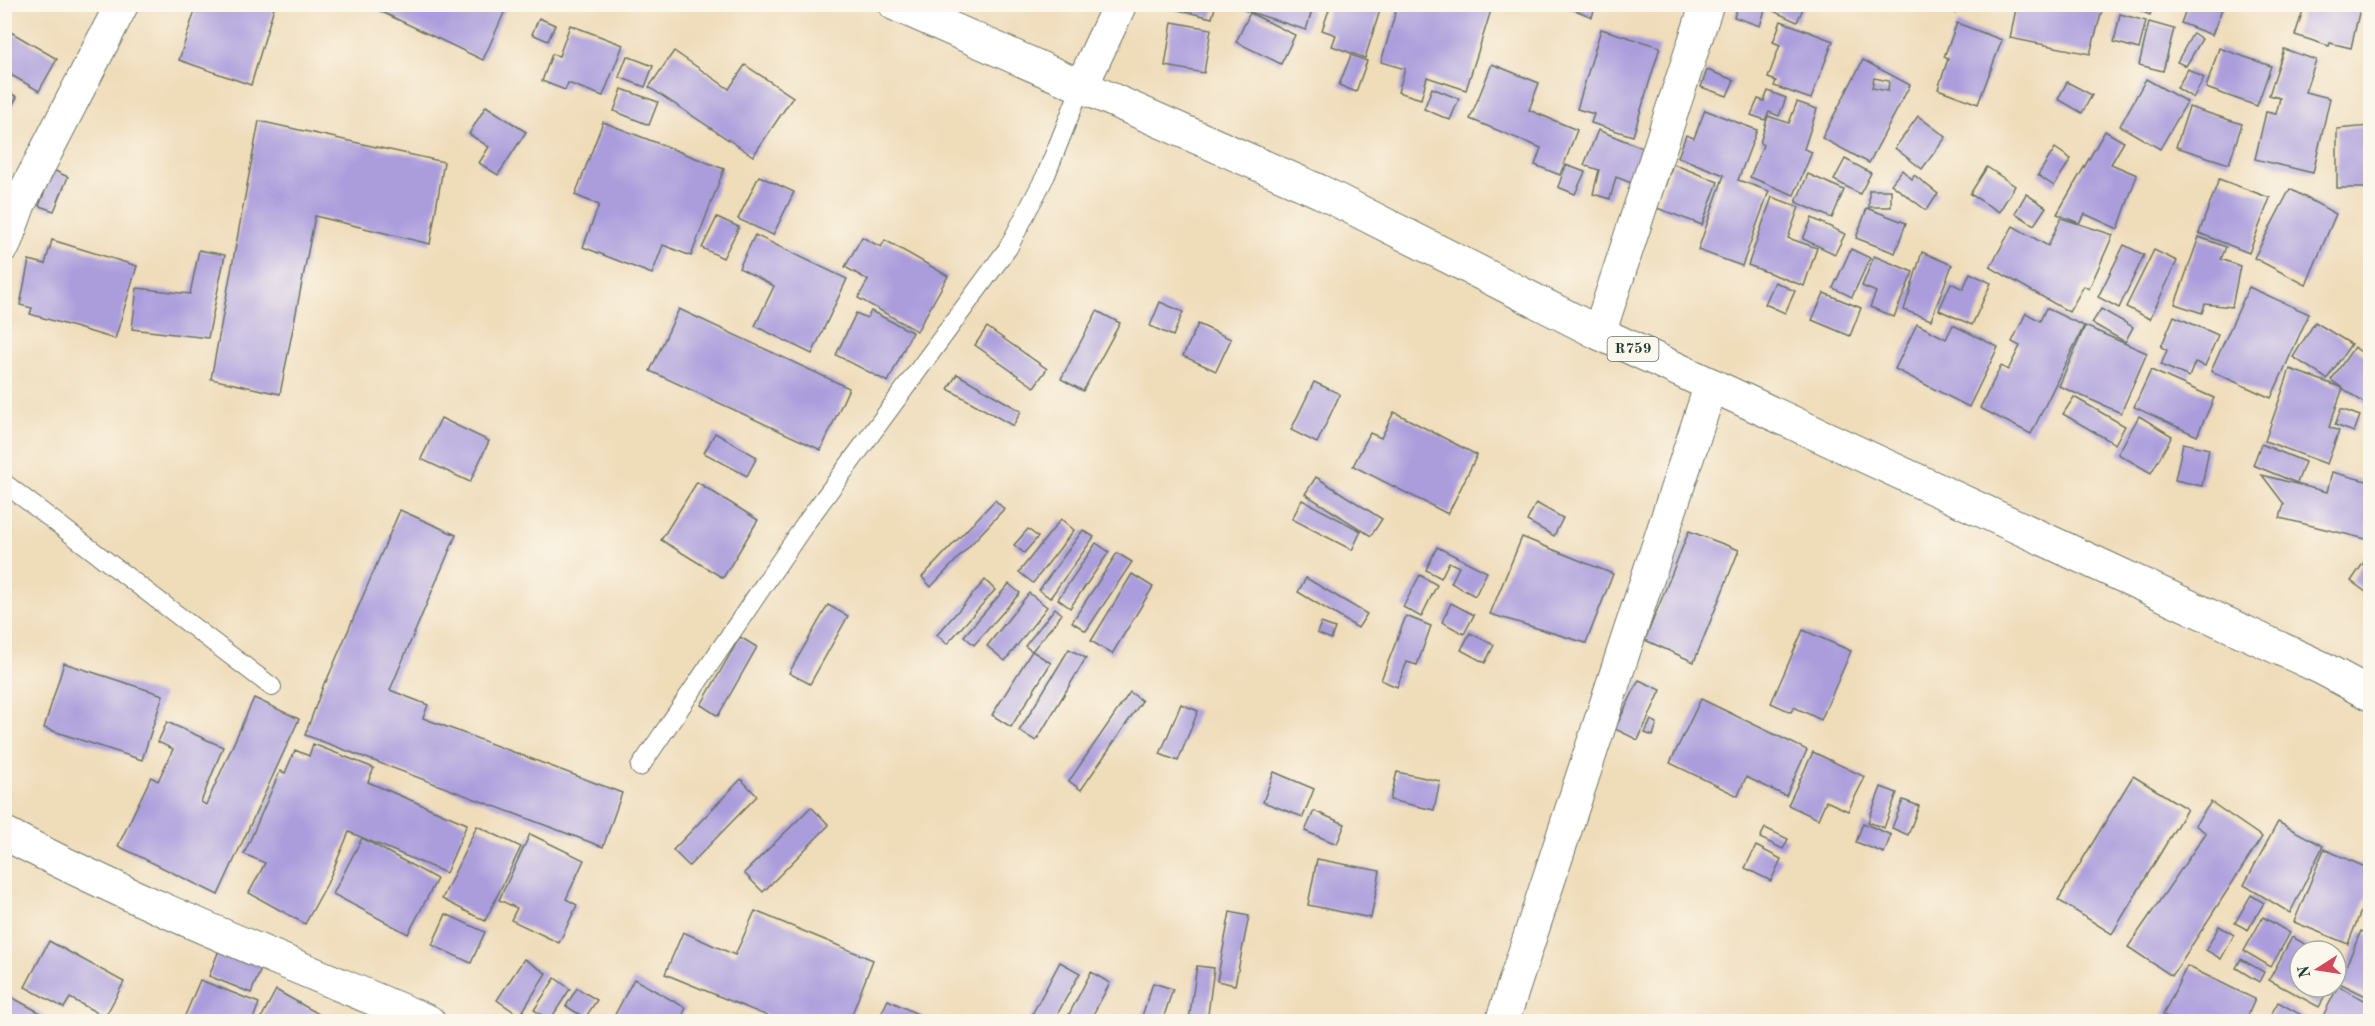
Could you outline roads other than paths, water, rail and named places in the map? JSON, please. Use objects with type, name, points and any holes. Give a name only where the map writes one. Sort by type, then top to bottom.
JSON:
[{"type":"street","points":[[4,245],[19,204],[122,4]]},
{"type":"street","name":"R759","points":[[895,4],[1321,192],[1599,333],[2322,668],[2370,694]]},
{"type":"street","points":[[1081,87],[1120,4]]},
{"type":"street","points":[[1599,333],[1707,4]]},
{"type":"street","points":[[1502,1022],[1711,385]]},
{"type":"street","points":[[4,833],[57,860],[234,939],[429,1022]]},
{"type":"lane","points":[[640,767],[808,520],[1008,248],[1046,175],[1081,87]]},
{"type":"lane","points":[[4,483],[272,687]]}]
